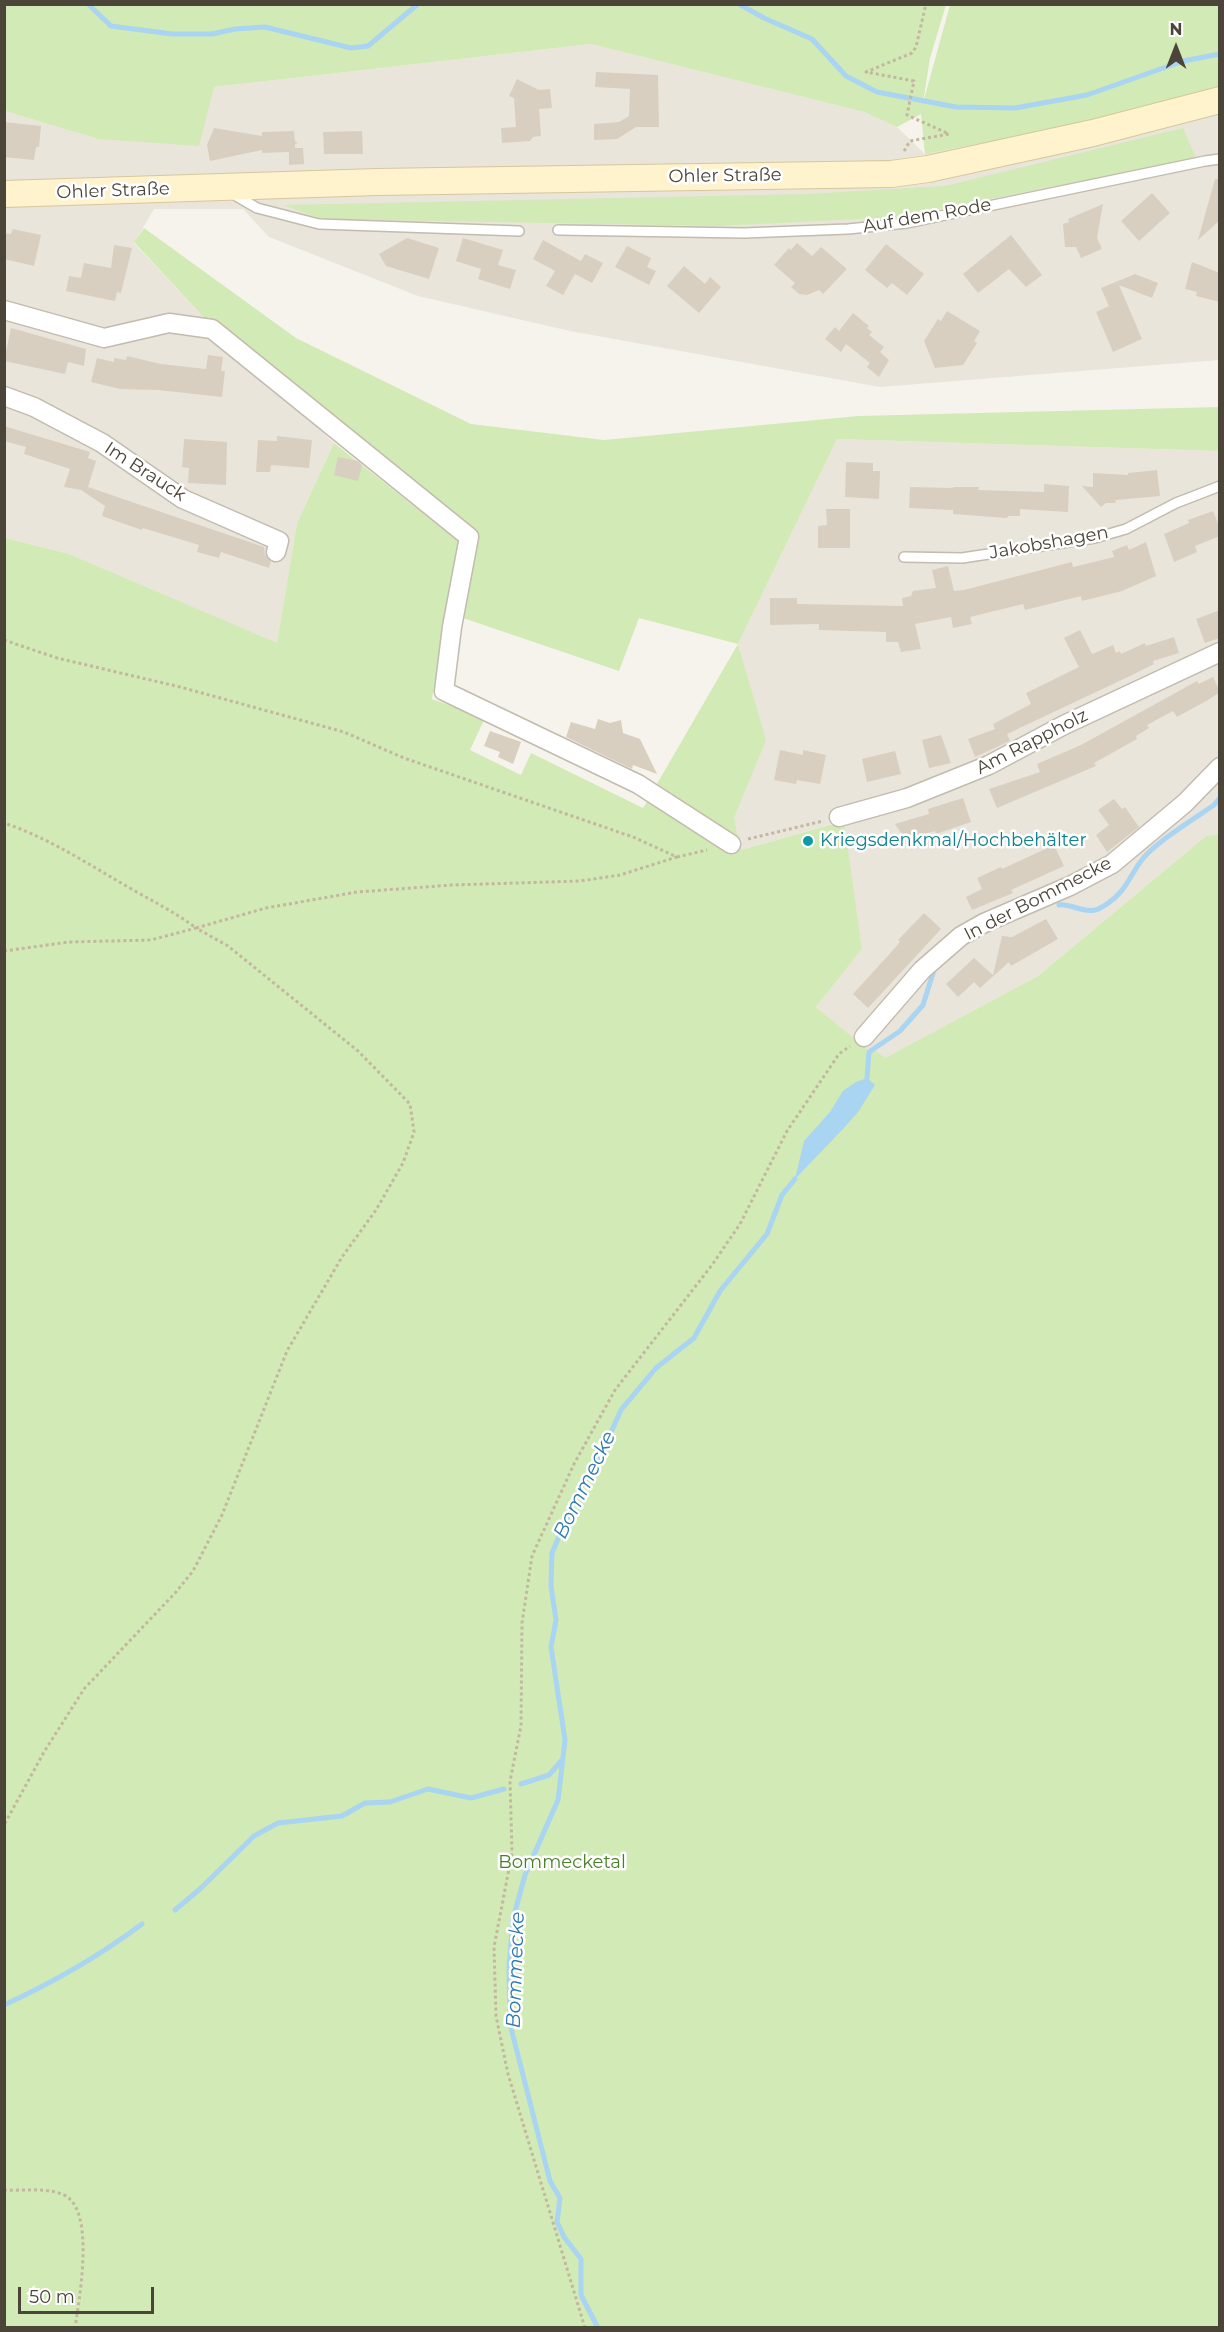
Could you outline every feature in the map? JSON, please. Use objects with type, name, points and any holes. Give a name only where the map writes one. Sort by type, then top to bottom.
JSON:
[{"type":"street","name":"Ohler Straße","points":[[4,194],[376,182],[891,174],[928,169],[1093,133],[1220,100]]},
{"type":"street","points":[[4,310],[104,338],[169,323],[212,329],[469,537],[452,627],[444,691],[638,784],[731,844]]},
{"type":"street","name":"Im Brauck","points":[[4,396],[34,406],[102,444],[183,499],[279,542],[276,552]]},
{"type":"street","name":"Am Rappholz","points":[[840,817],[907,798],[989,765],[1064,725],[1220,652]]},
{"type":"street","name":"In der Bommecke","points":[[864,1037],[922,970],[961,936],[984,923],[1070,886],[1112,864],[1185,803],[1220,767]]},
{"type":"lane","name":"Auf dem Rode","points":[[558,230],[744,233],[907,224],[1205,160],[1220,159]]},
{"type":"lane","points":[[218,187],[256,208],[319,224],[519,231]]},
{"type":"lane","name":"Jakobshagen","points":[[904,557],[962,558],[1095,538],[1126,529],[1176,503],[1220,486]]},
{"type":"path","points":[[891,174],[910,141],[949,134],[907,115],[914,81],[866,72],[912,53],[916,47],[926,4]]},
{"type":"path","points":[[4,640],[57,658],[180,687],[345,732],[404,758],[633,837],[677,857]]},
{"type":"path","points":[[4,951],[69,942],[151,940],[266,908],[357,891],[580,881],[620,875],[677,857],[840,817]]},
{"type":"path","points":[[4,823],[24,829],[82,859],[228,946],[358,1051],[410,1104],[414,1132],[403,1163],[376,1210],[342,1257],[287,1351],[222,1515],[193,1571],[84,1689],[44,1752],[4,1825]]},
{"type":"path","points":[[585,2328],[508,2074],[496,2016],[494,1947],[512,1853],[510,1780],[521,1726],[522,1623],[532,1556],[574,1464],[615,1390],[712,1265],[740,1224],[787,1131],[839,1054],[864,1037]]},
{"type":"path","points":[[4,2190],[65,2195],[76,2207],[83,2229],[81,2289],[75,2328]]},
{"type":"shaded area","points":[[591,44],[864,112],[897,127],[925,154],[1219,98],[1219,360],[880,387],[570,331],[418,296],[269,237],[243,209],[154,209],[134,243],[209,323],[334,443],[297,523],[277,644],[69,554],[5,538],[5,111],[98,139],[214,87]]},
{"type":"shaded area","points":[[837,439],[1219,451],[1219,834],[1206,836],[1038,976],[880,1061],[816,1007],[862,949],[843,821],[741,850],[734,818],[765,740],[738,644]]},
{"type":"green space","points":[[5,5],[946,5],[930,58],[923,103],[950,5],[1219,5],[1219,98],[925,154],[921,114],[897,127],[864,112],[591,44],[214,87],[199,146],[98,139],[5,111]]},
{"type":"green space","points":[[1183,128],[1196,158],[899,217],[718,226],[322,219],[283,205],[807,194],[945,186]]},
{"type":"green space","points":[[144,228],[296,338],[471,424],[604,440],[858,416],[1219,407],[1219,451],[837,439],[738,644],[639,618],[619,671],[463,618],[479,539],[472,530],[209,323],[134,242]]},
{"type":"green space","name":"Bommecketal","points":[[334,443],[458,541],[432,699],[485,718],[470,750],[521,775],[531,753],[643,808],[738,644],[766,740],[734,818],[741,850],[844,821],[862,949],[816,1007],[868,1050],[871,1047],[885,1058],[1038,976],[1206,836],[1219,834],[1219,2327],[5,2328],[5,538],[69,554],[277,643],[297,523]]},
{"type":"water","points":[[867,1078],[875,1085],[858,1112],[795,1179],[804,1141],[830,1112],[843,1091]]},
{"type":"building","points":[[596,72],[658,75],[659,127],[636,127],[617,139],[594,140],[594,124],[619,122],[629,116],[630,89],[595,87]]},
{"type":"building","points":[[517,79],[539,90],[550,89],[552,108],[539,109],[541,136],[533,137],[530,141],[502,143],[501,128],[516,127],[514,98],[509,96]]},
{"type":"building","points":[[4,122],[41,126],[39,147],[36,147],[34,160],[4,157]]},
{"type":"building","points":[[214,128],[262,136],[262,132],[294,131],[295,141],[298,143],[295,144],[295,148],[303,148],[304,164],[289,165],[289,152],[262,153],[262,150],[210,161],[207,145]]},
{"type":"building","points":[[362,131],[363,154],[324,154],[323,132]]},
{"type":"building","points":[[1215,179],[1220,179],[1220,220],[1198,240]]},
{"type":"building","points":[[1152,193],[1170,213],[1139,241],[1121,221]]},
{"type":"building","points":[[1103,204],[1097,238],[1102,249],[1081,258],[1076,247],[1065,247],[1063,224],[1069,222],[1068,219]]},
{"type":"building","points":[[13,229],[41,235],[34,266],[4,259],[4,233],[11,234]]},
{"type":"building","points":[[1011,235],[1042,275],[1026,287],[1009,269],[978,293],[963,274]]},
{"type":"building","points":[[407,238],[439,248],[429,279],[386,266],[379,254]]},
{"type":"building","points":[[463,238],[503,250],[498,265],[516,270],[510,289],[478,279],[481,269],[456,261]]},
{"type":"building","points":[[543,240],[581,261],[585,254],[603,263],[592,283],[575,274],[563,295],[546,286],[555,271],[533,259]]},
{"type":"building","points":[[797,243],[812,256],[821,247],[847,269],[823,294],[819,290],[807,295],[799,294],[791,287],[795,283],[774,265],[789,248],[791,250]]},
{"type":"building","points":[[886,244],[924,274],[907,295],[892,283],[887,288],[865,270]]},
{"type":"building","points":[[114,245],[132,248],[121,293],[117,292],[115,301],[66,291],[69,276],[81,278],[84,263],[111,268]]},
{"type":"building","points":[[627,246],[651,258],[647,267],[656,271],[649,285],[615,267]]},
{"type":"building","points":[[1192,262],[1220,273],[1220,302],[1196,296],[1197,292],[1185,289]]},
{"type":"building","points":[[684,266],[705,284],[710,277],[721,287],[699,313],[667,286]]},
{"type":"building","points":[[1135,274],[1158,283],[1152,298],[1119,285],[1142,339],[1113,352],[1096,312],[1109,306],[1101,288]]},
{"type":"building","points":[[947,311],[980,331],[974,341],[977,343],[963,365],[935,368],[924,341],[938,319],[941,321]]},
{"type":"building","points":[[853,313],[869,326],[867,328],[872,332],[869,335],[884,347],[880,352],[889,360],[879,377],[867,367],[870,363],[846,344],[841,352],[825,339],[835,327],[839,331]]},
{"type":"building","points":[[11,328],[86,349],[84,366],[68,362],[65,374],[4,361]]},
{"type":"building","points":[[208,355],[223,357],[221,371],[225,371],[222,397],[158,390],[120,389],[91,382],[97,358],[114,362],[114,358],[126,360],[127,356],[161,364],[206,369]]},
{"type":"building","points":[[4,426],[90,452],[88,458],[96,461],[88,487],[264,547],[265,555],[271,561],[269,568],[221,552],[219,558],[197,552],[199,545],[143,528],[142,530],[102,516],[105,506],[81,490],[64,487],[70,469],[24,454],[26,447],[4,441]]},
{"type":"building","points":[[277,436],[312,440],[309,468],[271,465],[270,472],[256,472],[258,440],[277,441]]},
{"type":"building","points":[[184,439],[227,442],[226,485],[188,483],[189,468],[182,467]]},
{"type":"building","points":[[338,457],[358,461],[362,465],[358,481],[334,475]]},
{"type":"building","points":[[846,462],[873,463],[873,471],[880,471],[879,499],[845,497]]},
{"type":"building","points":[[1157,470],[1160,496],[1116,500],[1115,503],[1106,503],[1101,507],[1082,486],[1093,487],[1093,473],[1128,475],[1128,473]]},
{"type":"building","points":[[1044,484],[1069,486],[1068,512],[1020,509],[1020,516],[1006,518],[953,514],[953,510],[909,508],[910,487],[979,487],[978,490],[1044,492]]},
{"type":"building","points":[[826,509],[850,509],[850,548],[818,548],[818,526],[827,525]]},
{"type":"building","points":[[1213,511],[1220,528],[1220,536],[1195,546],[1197,552],[1174,562],[1164,534],[1189,523],[1188,520]]},
{"type":"building","points":[[1146,542],[1156,576],[1122,591],[1082,601],[1081,596],[1025,610],[1023,604],[970,617],[972,624],[953,628],[951,617],[915,624],[921,649],[901,652],[898,642],[886,642],[886,632],[819,630],[819,624],[770,625],[770,598],[797,598],[797,604],[903,606],[902,598],[911,596],[913,591],[936,588],[932,570],[948,566],[954,591],[964,590],[1072,562],[1073,567],[1114,557],[1112,551],[1127,545],[1129,550]]},
{"type":"building","points":[[1220,610],[1220,638],[1205,643],[1196,619]]},
{"type":"building","points":[[1080,630],[1092,654],[1113,645],[1116,653],[1120,651],[1121,654],[1145,643],[1146,646],[1174,637],[1179,653],[1153,661],[1154,664],[1130,676],[1007,734],[1010,741],[975,757],[968,739],[995,729],[993,724],[1031,704],[1026,693],[1079,667],[1064,638]]},
{"type":"building","points":[[1213,677],[1220,692],[1208,700],[1177,717],[1173,711],[1147,725],[1149,728],[1136,736],[1137,739],[1094,763],[1096,766],[997,808],[989,789],[1040,772],[1037,764],[1081,745],[1197,681],[1199,684]]},
{"type":"building","points":[[598,719],[610,723],[621,720],[623,733],[640,739],[657,774],[633,765],[632,769],[566,737],[571,722],[595,729]]},
{"type":"building","points":[[490,731],[521,742],[513,764],[498,757],[500,752],[484,746]]},
{"type":"building","points":[[941,735],[951,763],[929,768],[922,740]]},
{"type":"building","points":[[780,750],[803,755],[803,750],[826,755],[820,784],[797,780],[796,784],[774,780]]},
{"type":"building","points":[[895,751],[901,774],[867,782],[862,759]]},
{"type":"building","points":[[963,798],[971,822],[936,834],[935,831],[905,839],[895,824],[929,814],[928,809]]},
{"type":"building","points":[[1114,799],[1122,809],[1125,807],[1139,827],[1107,852],[1096,835],[1109,825],[1098,810]]},
{"type":"building","points":[[1054,845],[1064,866],[1011,890],[1013,893],[972,910],[966,897],[982,889],[977,878]]},
{"type":"building","points":[[924,913],[941,929],[868,1008],[853,994]]},
{"type":"building","points":[[1046,919],[1058,939],[1011,966],[1009,962],[980,988],[974,982],[958,997],[946,984],[974,958],[993,975],[1002,936],[1012,937]]},
{"type":"waterway","name":"Bommecke","points":[[88,4],[111,26],[172,34],[212,34],[235,29],[265,27],[351,48],[368,46],[418,4]]},
{"type":"waterway","name":"Bommecke","points":[[739,4],[764,18],[812,39],[846,76],[877,92],[956,107],[1015,108],[1087,95],[1183,61],[1220,54]]},
{"type":"waterway","name":"Bommecke","points":[[1059,905],[1090,911],[1107,904],[1123,889],[1147,854],[1214,805],[1220,798]]},
{"type":"waterway","name":"Bommecke","points":[[867,1078],[869,1052],[900,1031],[923,1005],[934,970]]},
{"type":"waterway","name":"Bommecke","points":[[598,2328],[581,2295],[581,2259],[564,2237],[557,2222],[560,2198],[550,2181],[510,2024],[509,1966],[513,1919],[525,1875],[558,1800],[565,1740],[551,1647],[556,1620],[551,1586],[552,1553],[577,1494],[602,1452],[621,1410],[656,1368],[694,1338],[720,1291],[767,1234],[782,1195],[795,1179]]},
{"type":"waterway","points":[[521,1784],[549,1775],[562,1760]]},
{"type":"waterway","points":[[175,1910],[254,1836],[278,1823],[342,1816],[365,1803],[390,1802],[428,1789],[471,1798],[504,1789]]},
{"type":"waterway","points":[[4,2005],[75,1968],[142,1924]]},
{"type":"place","name":"Kriegsdenkmal/Hochbehälter","points":[[808,841]]}]
